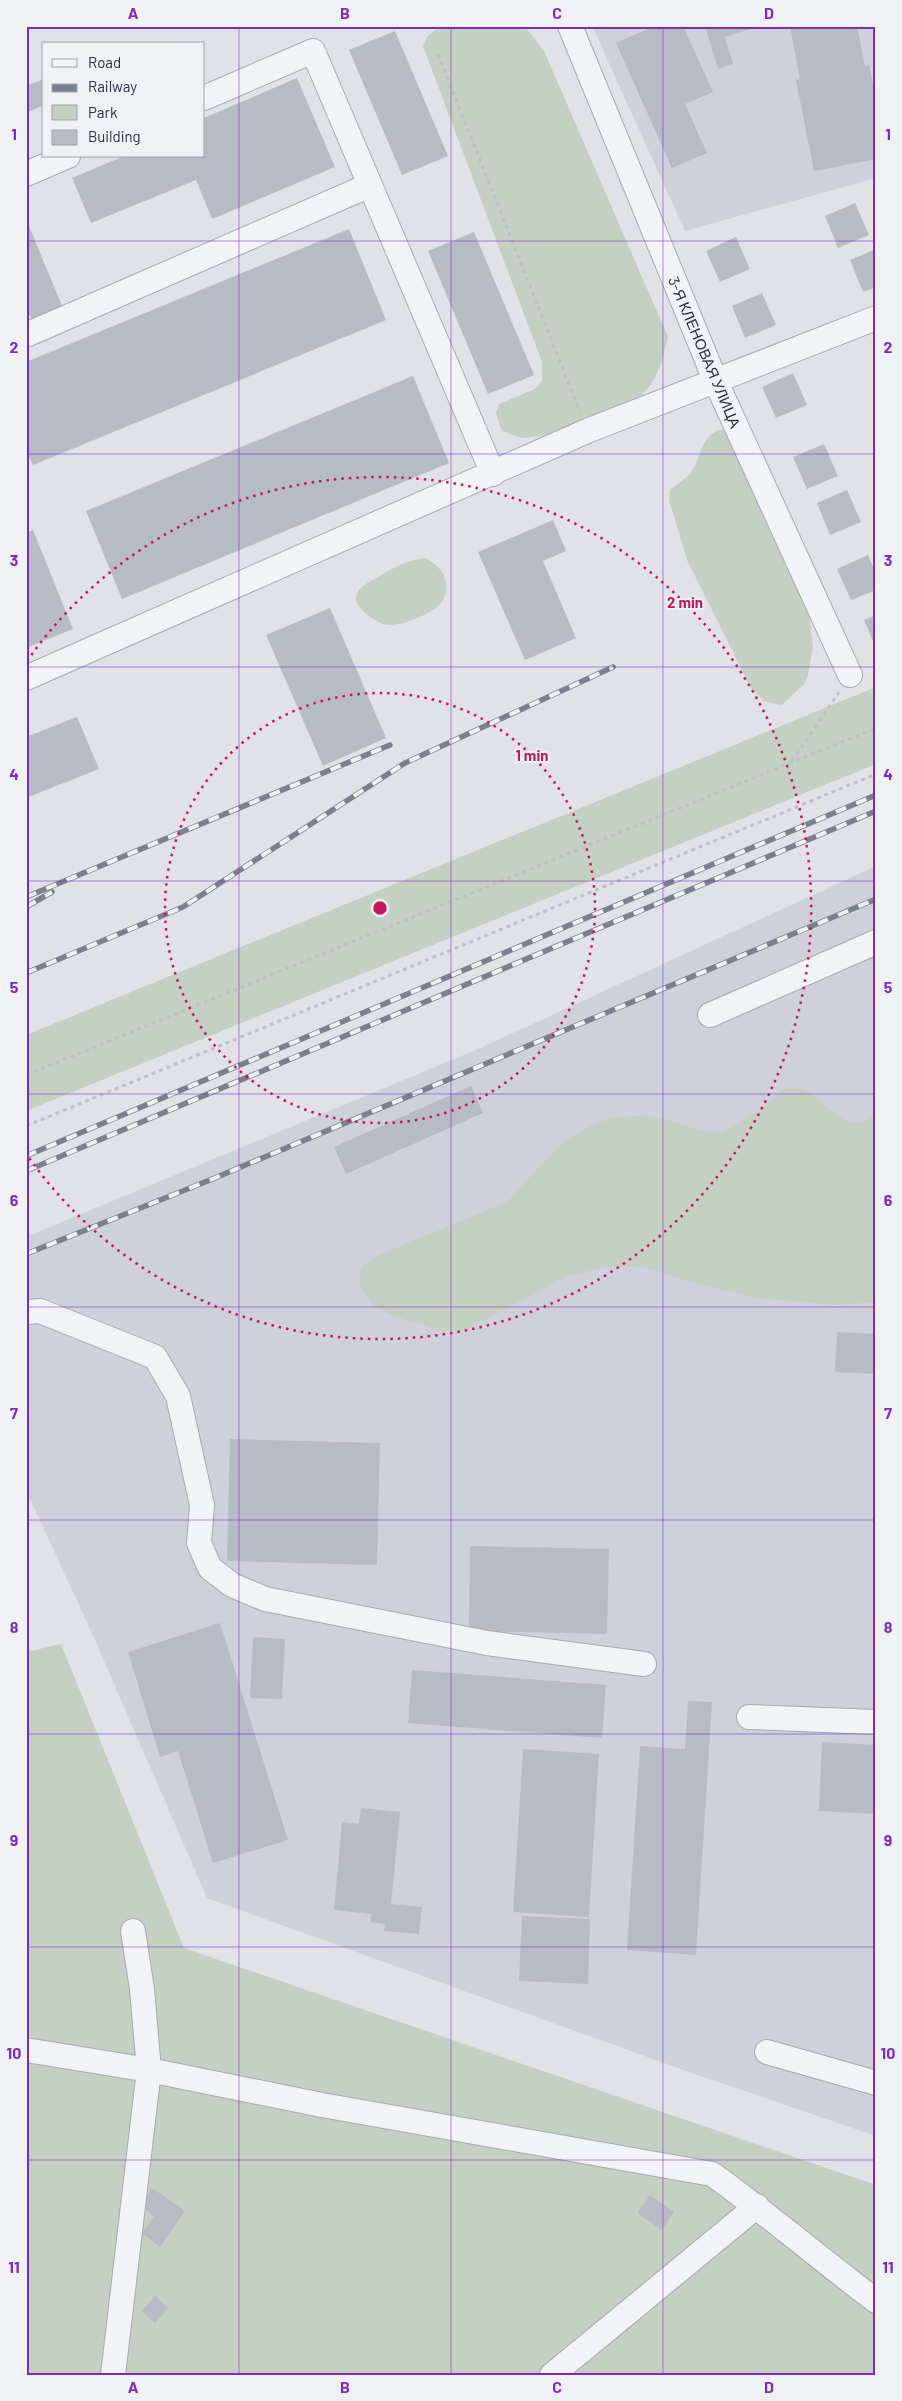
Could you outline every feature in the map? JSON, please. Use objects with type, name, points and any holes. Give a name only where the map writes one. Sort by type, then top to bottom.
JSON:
[{"type":"street","name":"3-Я КЛЕНОВАЯ УЛИЦА","points":[[570,26],[716,382],[850,675]]},
{"type":"street","points":[[205,98],[313,51],[493,474]]},
{"type":"street","points":[[26,174],[63,158]]},
{"type":"street","points":[[26,335],[370,185]]},
{"type":"street","points":[[26,678],[587,431],[876,318]]},
{"type":"street","points":[[710,1015],[876,942]]},
{"type":"street","points":[[26,1312],[40,1311],[155,1357],[178,1396],[202,1505],[199,1543],[210,1568],[232,1585],[265,1599],[487,1643],[644,1664]]},
{"type":"street","points":[[749,1717],[876,1722]]},
{"type":"street","points":[[113,2375],[148,2070],[142,1989],[133,1931]]},
{"type":"street","points":[[26,2050],[148,2070],[322,2105],[712,2174],[758,2206],[825,2263],[876,2301]]},
{"type":"street","points":[[767,2052],[876,2083]]},
{"type":"street","points":[[552,2375],[758,2206]]},
{"type":"path","points":[[438,54],[587,431]]},
{"type":"path","points":[[791,763],[850,675]]},
{"type":"path","points":[[26,1075],[876,728]]},
{"type":"path","points":[[26,1126],[876,774]]},
{"type":"shaded area","points":[[592,26],[876,26],[876,178],[685,231]]},
{"type":"shaded area","points":[[876,866],[876,2136],[689,2072],[207,1898],[91,1631],[26,1490],[26,1237],[478,1049]]},
{"type":"green space","points":[[440,26],[523,26],[544,51],[668,337],[657,373],[648,388],[641,395],[632,402],[543,436],[521,438],[502,431],[496,413],[499,404],[535,389],[542,381],[542,362],[423,46],[427,37]]},
{"type":"green space","points":[[725,429],[809,610],[813,647],[808,675],[804,684],[782,705],[764,701],[751,688],[687,560],[669,500],[670,490],[691,472],[706,440],[717,431]]},
{"type":"green space","points":[[424,558],[437,566],[445,578],[446,592],[438,606],[433,610],[402,623],[387,625],[365,613],[357,603],[357,593],[364,586],[400,565]]},
{"type":"green space","points":[[876,687],[876,764],[26,1111],[26,1035]]},
{"type":"green space","points":[[787,1087],[806,1091],[830,1110],[848,1121],[857,1123],[866,1121],[876,1114],[876,1302],[838,1305],[758,1298],[701,1285],[643,1267],[605,1267],[567,1276],[464,1331],[444,1332],[389,1314],[373,1305],[360,1287],[361,1268],[376,1256],[507,1202],[562,1143],[594,1124],[612,1118],[649,1115],[703,1131],[722,1132],[756,1113]]},
{"type":"green space","points":[[61,1644],[184,1948],[876,2185],[876,2375],[26,2375],[26,1652]]},
{"type":"building","points":[[654,26],[683,26],[713,92],[685,104],[707,153],[672,168],[616,43]]},
{"type":"building","points":[[705,26],[756,27],[725,37],[733,64],[718,69]]},
{"type":"building","points":[[790,26],[857,26],[865,66],[869,65],[876,99],[876,159],[814,171],[796,80],[800,79]]},
{"type":"building","points":[[395,31],[448,156],[402,175],[349,50]]},
{"type":"building","points":[[297,78],[335,167],[212,219],[196,180],[91,223],[72,178],[119,158],[205,158],[205,118]]},
{"type":"building","points":[[42,80],[42,106],[26,113],[26,86]]},
{"type":"building","points":[[855,203],[869,235],[838,248],[825,216]]},
{"type":"building","points":[[26,219],[63,308],[32,321],[26,307]]},
{"type":"building","points":[[349,229],[386,320],[33,465],[26,450],[26,362]]},
{"type":"building","points":[[474,232],[534,375],[488,394],[428,251]]},
{"type":"building","points":[[736,237],[750,269],[720,282],[706,251]]},
{"type":"building","points":[[876,249],[876,287],[863,292],[850,260]]},
{"type":"building","points":[[762,293],[776,325],[745,338],[732,306]]},
{"type":"building","points":[[793,373],[807,405],[776,418],[762,387]]},
{"type":"building","points":[[413,376],[449,463],[122,599],[86,511]]},
{"type":"building","points":[[824,444],[838,476],[807,489],[793,457]]},
{"type":"building","points":[[847,490],[861,522],[830,535],[817,503]]},
{"type":"building","points":[[553,520],[566,551],[543,561],[576,638],[525,660],[478,552]]},
{"type":"building","points":[[33,530],[73,629],[26,648],[26,533]]},
{"type":"building","points":[[868,555],[876,574],[876,590],[851,600],[837,569]]},
{"type":"building","points":[[330,608],[386,738],[323,766],[266,635]]},
{"type":"building","points":[[876,615],[876,648],[864,620]]},
{"type":"building","points":[[77,717],[99,769],[26,798],[26,737]]},
{"type":"building","points":[[471,1086],[483,1113],[346,1174],[334,1147]]},
{"type":"building","points":[[837,1332],[876,1334],[876,1374],[835,1372]]},
{"type":"building","points":[[230,1439],[380,1443],[377,1565],[227,1561]]},
{"type":"building","points":[[470,1546],[609,1549],[607,1634],[469,1631]]},
{"type":"building","points":[[220,1623],[288,1840],[213,1863],[178,1751],[160,1757],[128,1652]]},
{"type":"building","points":[[253,1637],[285,1639],[282,1699],[250,1698]]},
{"type":"building","points":[[412,1670],[606,1685],[602,1738],[408,1723]]},
{"type":"building","points":[[688,1701],[712,1702],[696,1955],[627,1950],[640,1746],[685,1749]]},
{"type":"building","points":[[822,1742],[876,1745],[876,1814],[819,1811]]},
{"type":"building","points":[[523,1749],[599,1754],[589,1917],[513,1912]]},
{"type":"building","points":[[361,1808],[400,1812],[391,1904],[422,1907],[419,1934],[384,1931],[385,1924],[370,1922],[371,1914],[334,1910],[342,1822],[359,1824]]},
{"type":"building","points":[[522,1916],[590,1919],[588,1984],[519,1981]]},
{"type":"building","points":[[152,2188],[185,2211],[160,2247],[142,2233],[154,2216],[140,2206]]},
{"type":"building","points":[[650,2195],[674,2212],[662,2230],[637,2213]]},
{"type":"building","points":[[155,2296],[168,2308],[155,2323],[142,2311]]},
{"type":"railway","points":[[26,973],[183,907],[405,763],[613,667]]},
{"type":"railway","points":[[26,897],[390,745]]},
{"type":"railway","points":[[26,1156],[876,795]]},
{"type":"railway","points":[[26,1171],[876,811]]},
{"type":"railway","points":[[26,907],[52,892]]},
{"type":"railway","points":[[26,1254],[210,1180],[876,899]]}]
